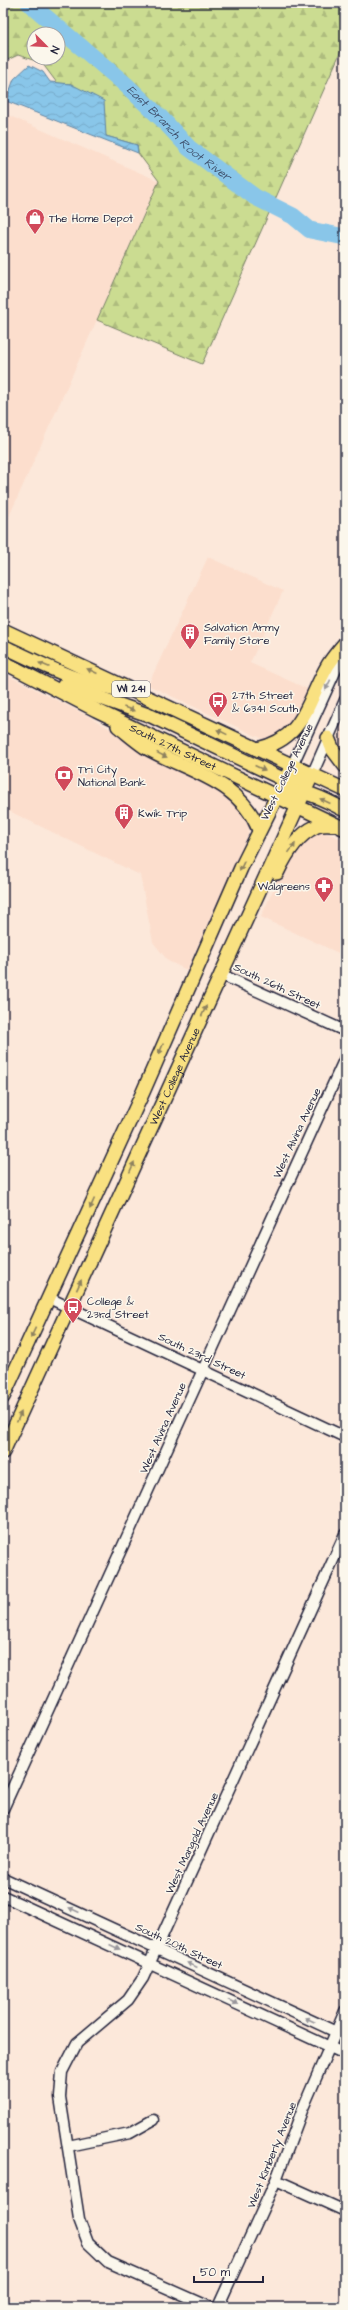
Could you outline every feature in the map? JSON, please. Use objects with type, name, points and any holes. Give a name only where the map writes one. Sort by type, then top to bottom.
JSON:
[{"type":"main road","name":"WI 241","points":[[3,630],[345,790]]},
{"type":"main road","points":[[257,749],[280,742],[290,733],[306,713],[328,666],[345,643]]},
{"type":"main road","points":[[3,646],[46,666],[107,688],[135,691]]},
{"type":"main road","name":"South 27th Street","points":[[3,662],[96,710],[340,827]]},
{"type":"main road","points":[[26,673],[151,716],[285,780],[298,781],[312,775]]},
{"type":"main road","points":[[96,710],[145,746],[215,780],[232,792],[247,806],[259,830]]},
{"type":"main road","points":[[328,738],[333,750],[345,766]]},
{"type":"main road","name":"West College Avenue","points":[[3,1398],[259,830],[292,766]]},
{"type":"main road","name":"West College Avenue","points":[[3,1452],[312,775]]},
{"type":"main road","points":[[276,796],[290,792],[304,792],[345,810]]},
{"type":"main road","points":[[227,960],[254,923],[282,861],[297,840],[316,826],[340,827]]},
{"type":"street","name":"West College Avenue","points":[[292,766],[345,650]]},
{"type":"street","name":"West College Avenue","points":[[312,775],[345,700]]},
{"type":"street","name":"South 26th Street","points":[[220,974],[345,1031]]},
{"type":"street","name":"West Alvina Avenue","points":[[3,1809],[345,1058]]},
{"type":"street","name":"South 23rd Street","points":[[49,1298],[345,1437]]},
{"type":"street","name":"West Mangold Avenue","points":[[210,2307],[119,2267],[98,2254],[83,2233],[60,2097],[62,2072],[66,2061],[84,2035],[128,2000],[150,1963],[345,1534]]},
{"type":"street","name":"South 20th Street","points":[[3,1878],[345,2036]]},
{"type":"street","points":[[3,1896],[345,2054]]},
{"type":"street","name":"West Kimberly Avenue","points":[[218,2307],[276,2180],[303,2108],[331,2047],[335,2032],[345,2011]]},
{"type":"street","points":[[68,2146],[130,2133],[153,2120]]},
{"type":"street","points":[[276,2180],[345,2211]]},
{"type":"shaded area","points":[[3,113],[159,181],[3,530]]},
{"type":"shaded area","points":[[208,557],[283,591],[250,663],[312,691],[289,728],[267,741],[148,685]]},
{"type":"shaded area","points":[[3,673],[90,717],[143,749],[222,789],[250,822],[248,835],[187,970],[168,961],[153,942],[140,875],[3,808]]},
{"type":"shaded area","points":[[345,718],[345,761],[337,746],[337,740]]},
{"type":"shaded area","points":[[321,831],[345,840],[345,956],[261,917],[282,870],[304,840]]},
{"type":"green space","points":[[3,3],[13,6],[17,3],[345,3],[345,42],[202,364],[97,320],[159,181],[138,153],[137,145],[106,136],[71,84],[57,83],[44,66],[66,66],[66,26],[26,26],[26,58],[18,55],[3,62]]},
{"type":"water","points":[[28,66],[31,66],[43,72],[50,82],[71,84],[104,101],[106,136],[137,145],[138,153],[6,101],[14,79]]},
{"type":"waterway","name":"East Branch Root River","points":[[29,3],[125,84],[161,118],[189,148],[255,197],[293,216],[310,230],[345,237]]},
{"type":"place","name":"The Home Depot","points":[[35,235]]},
{"type":"place","name":"Salvation Army Family Store","points":[[190,650]]},
{"type":"place","name":"27th Street & 6341 South","points":[[218,718]]},
{"type":"place","name":"Tri City National Bank","points":[[64,792]]},
{"type":"place","name":"Kwik Trip","points":[[124,830]]},
{"type":"place","name":"Walgreens","points":[[324,903]]},
{"type":"place","name":"College & 23rd Street","points":[[73,1324]]}]
